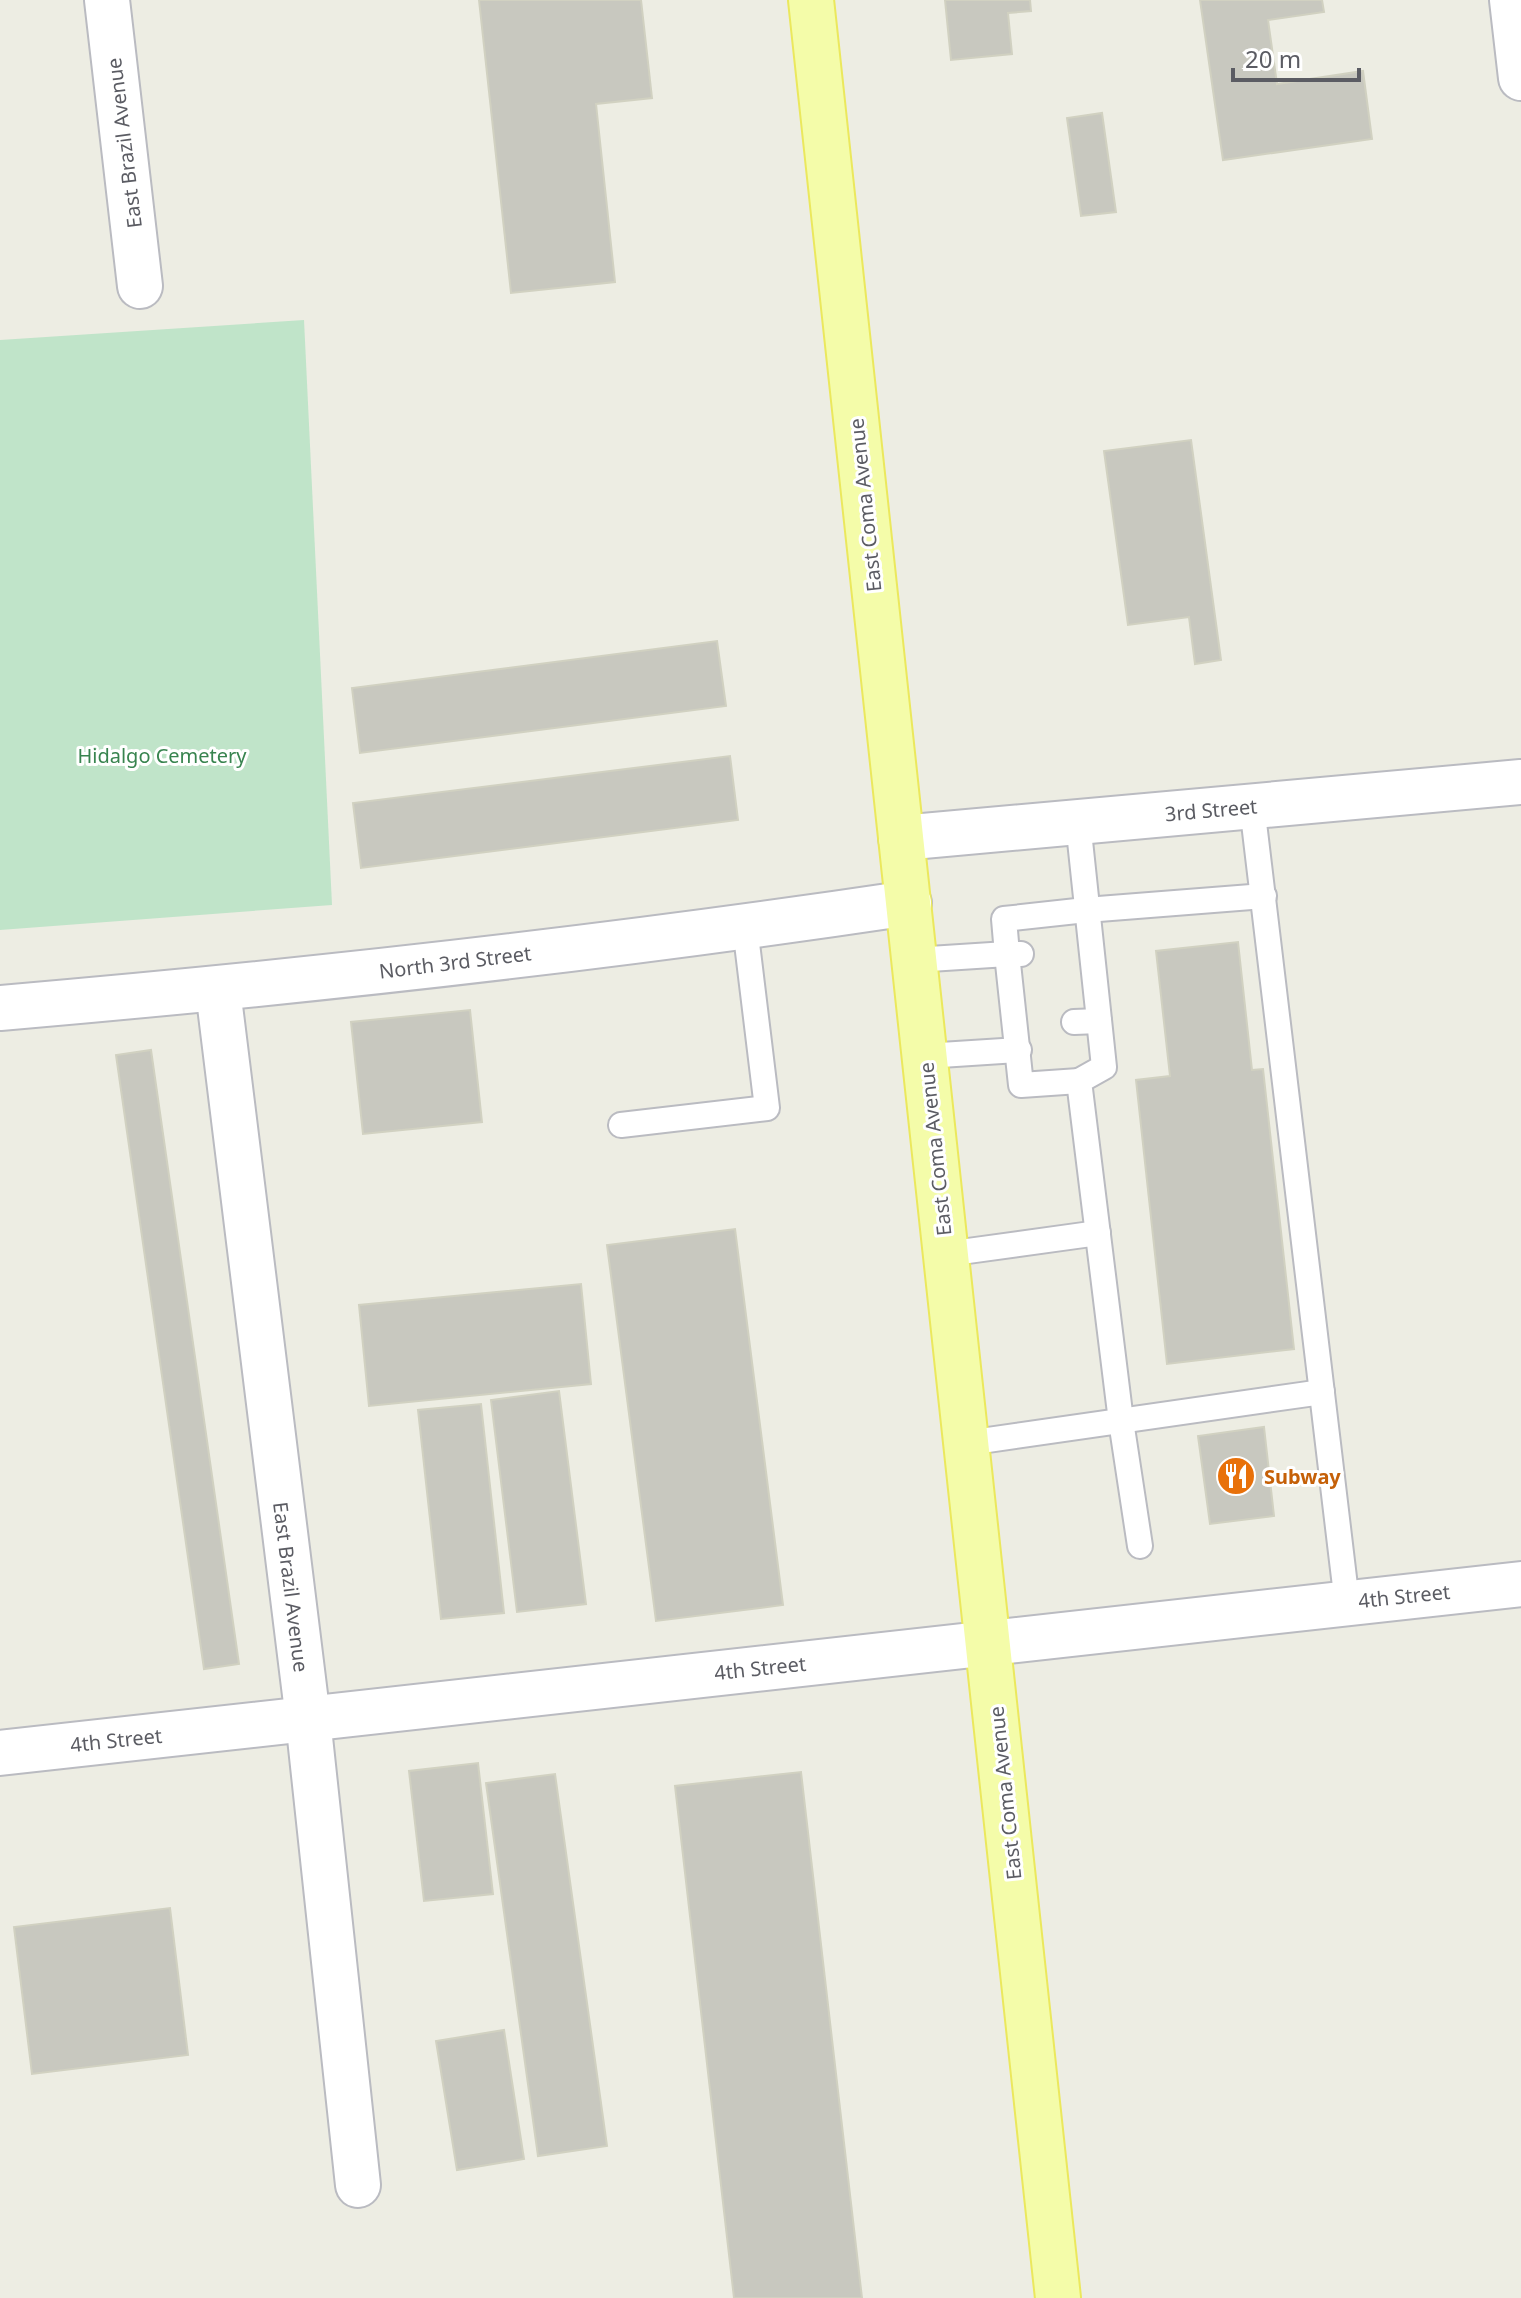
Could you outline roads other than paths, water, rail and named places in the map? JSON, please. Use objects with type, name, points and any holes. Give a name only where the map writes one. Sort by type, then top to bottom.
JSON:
[{"type":"main road","name":"East Coma Avenue","points":[[811,0],[1061,2298]]},
{"type":"street","name":"East Brazil Avenue","points":[[107,0],[140,286]]},
{"type":"street","points":[[1512,0],[1521,78]]},
{"type":"street","name":"3rd Street","points":[[901,838],[1521,782]]},
{"type":"street","name":"North 3rd Street","points":[[0,1008],[218,990],[745,927],[909,903]]},
{"type":"street","name":"East Brazil Avenue","points":[[218,990],[308,1719],[358,2185]]},
{"type":"street","name":"4th Street","points":[[0,1753],[1521,1584]]},
{"type":"lane","points":[[1252,806],[1347,1603]]},
{"type":"lane","points":[[1078,822],[1086,910],[1078,950],[1099,1021],[1104,1067],[1079,1081],[1021,1085],[1014,954],[1004,919],[1086,910],[1264,896]]},
{"type":"lane","points":[[621,1125],[767,1108],[745,927]]},
{"type":"lane","points":[[914,960],[1014,954]]},
{"type":"lane","points":[[1074,1022],[1099,1021]]},
{"type":"lane","points":[[925,1056],[1020,1035]]},
{"type":"lane","points":[[1079,1081],[1121,1421],[1140,1546]]},
{"type":"lane","points":[[946,1254],[1098,1233]]},
{"type":"lane","points":[[967,1443],[1322,1392]]},
{"type":"place","name":"Subway","points":[[1236,1476]]},
{"type":"park label","name":"Hidalgo Cemetery","points":[[162,755]]}]
